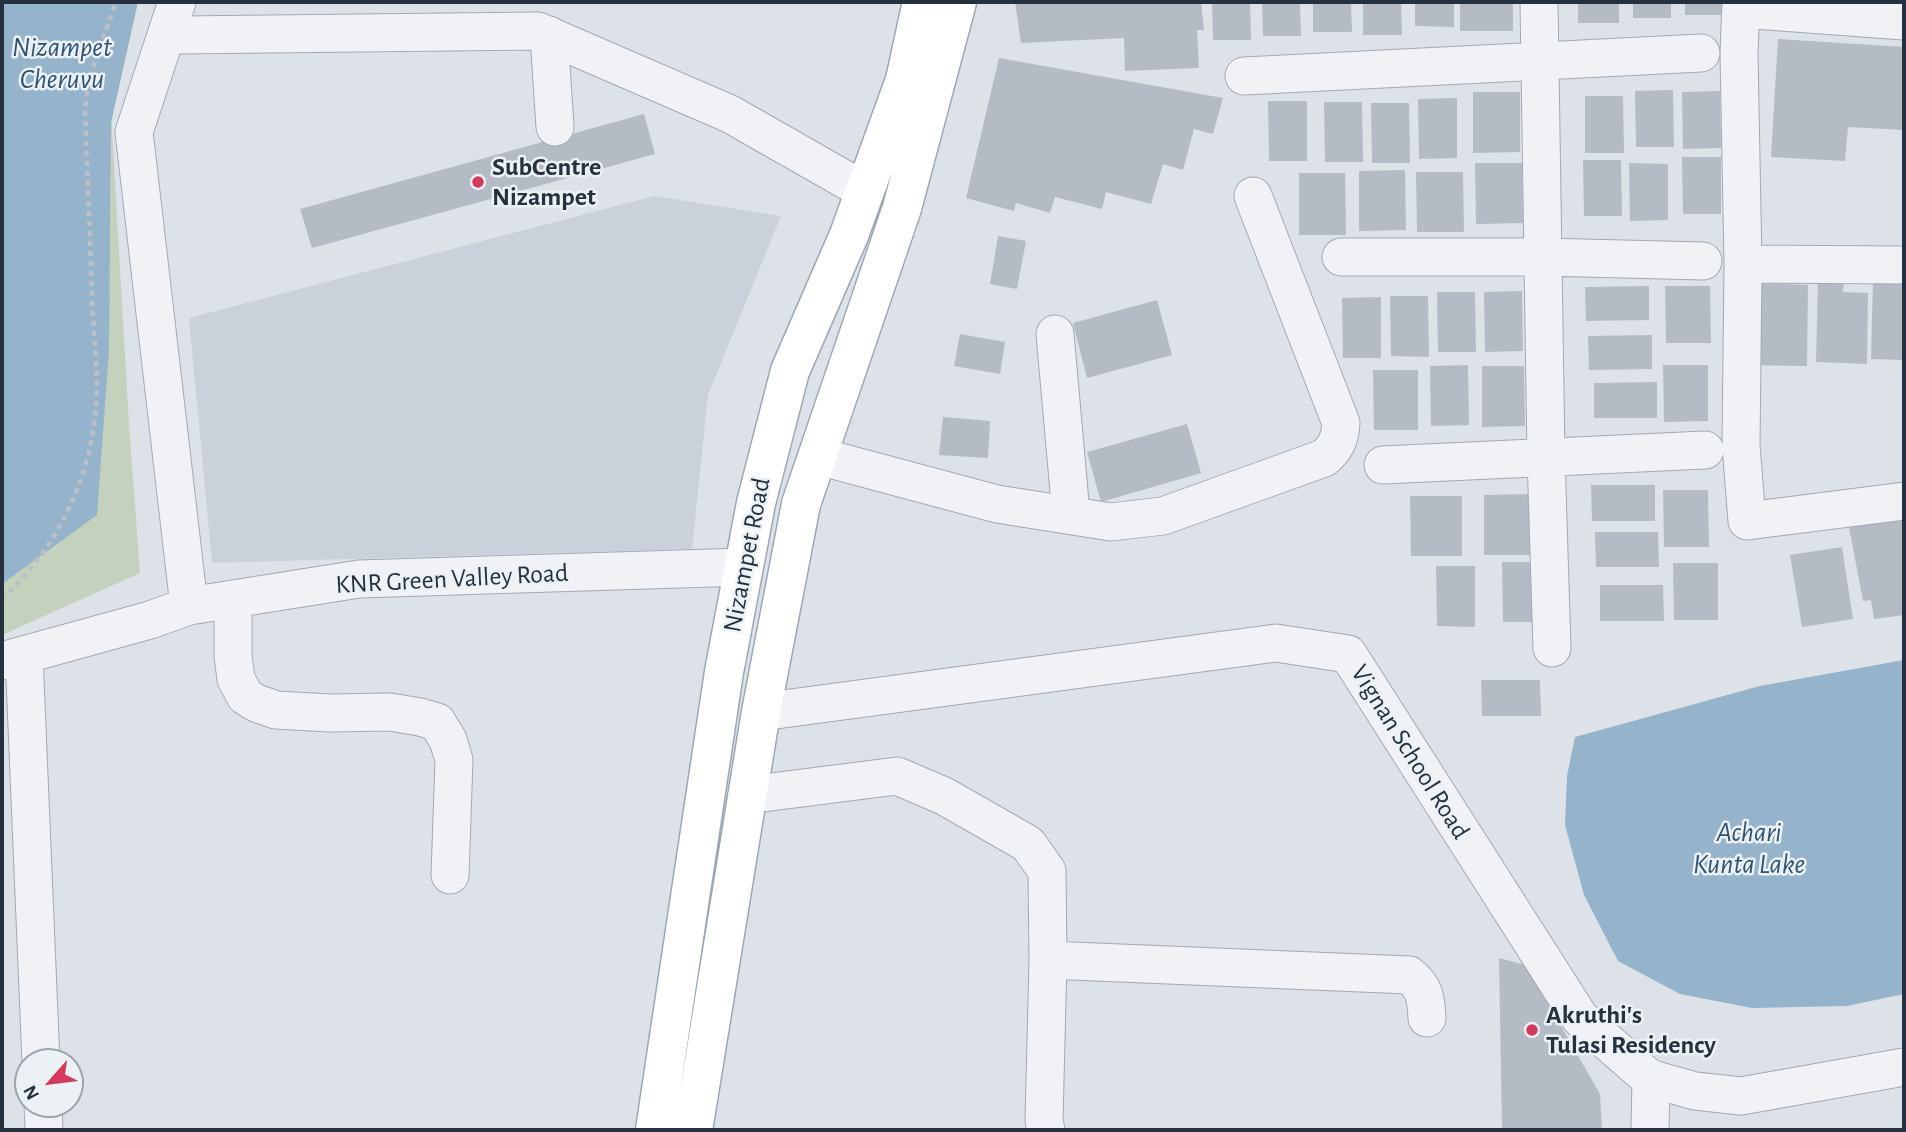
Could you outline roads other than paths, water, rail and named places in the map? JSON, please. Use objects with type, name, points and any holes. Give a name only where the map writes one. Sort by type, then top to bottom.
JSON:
[{"type":"main road","name":"Nizampet Road","points":[[655,1130],[724,672],[755,503],[790,371],[849,235],[905,80],[922,2]]},
{"type":"main road","name":"Nizampet Road","points":[[693,1130],[761,712],[801,504],[902,208],[957,2]]},
{"type":"main road","points":[[810,325],[856,345]]},
{"type":"street","points":[[1539,2],[1546,456],[1552,649]]},
{"type":"street","points":[[1904,21],[1741,5],[1739,53],[1743,264],[1741,445],[1747,521],[1904,500]]},
{"type":"street","points":[[189,606],[134,132],[178,18],[538,31],[730,114],[865,191]]},
{"type":"street","points":[[549,35],[555,127]]},
{"type":"street","points":[[1244,76],[1701,53]]},
{"type":"street","points":[[818,457],[997,503],[1111,522],[1163,516],[1324,458],[1335,449],[1341,423],[1253,196]]},
{"type":"street","points":[[1341,257],[1543,257],[1703,261]]},
{"type":"street","points":[[1743,264],[1904,265]]},
{"type":"street","points":[[1055,334],[1070,514]]},
{"type":"street","points":[[1383,465],[1705,450]]},
{"type":"street","name":"KNR Green Valley Road","points":[[13,658],[150,620],[189,606],[359,579],[744,567]]},
{"type":"street","points":[[233,600],[233,656],[236,679],[245,696],[256,703],[276,710],[390,712],[420,716],[437,722],[448,740],[454,760],[450,875]]},
{"type":"street","name":"Vignan School Road","points":[[761,712],[1276,643],[1348,654],[1580,1018],[1651,1078],[1695,1091],[1741,1097],[1904,1068]]},
{"type":"street","points":[[13,658],[40,1048]]},
{"type":"street","points":[[747,795],[897,776],[944,796],[1028,844],[1047,871],[1046,1130]]},
{"type":"street","points":[[1048,960],[1409,975],[1419,983],[1426,995],[1427,1018]]},
{"type":"street","points":[[1650,1130],[1651,1078]]},
{"type":"water","name":"Nizampet Cheruvu","points":[[2,2],[138,2],[111,123],[109,351],[97,515],[2,584]]},
{"type":"water","name":"Achari Kunta Lake","points":[[1904,660],[1904,994],[1847,1006],[1752,1008],[1680,994],[1618,961],[1584,895],[1565,825],[1567,776],[1575,737],[1760,686]]},
{"type":"place","name":"SubCentre Nizampet","points":[[478,182]]},
{"type":"place","name":"Akruthi's Tulasi Residency","points":[[1532,1030]]}]
